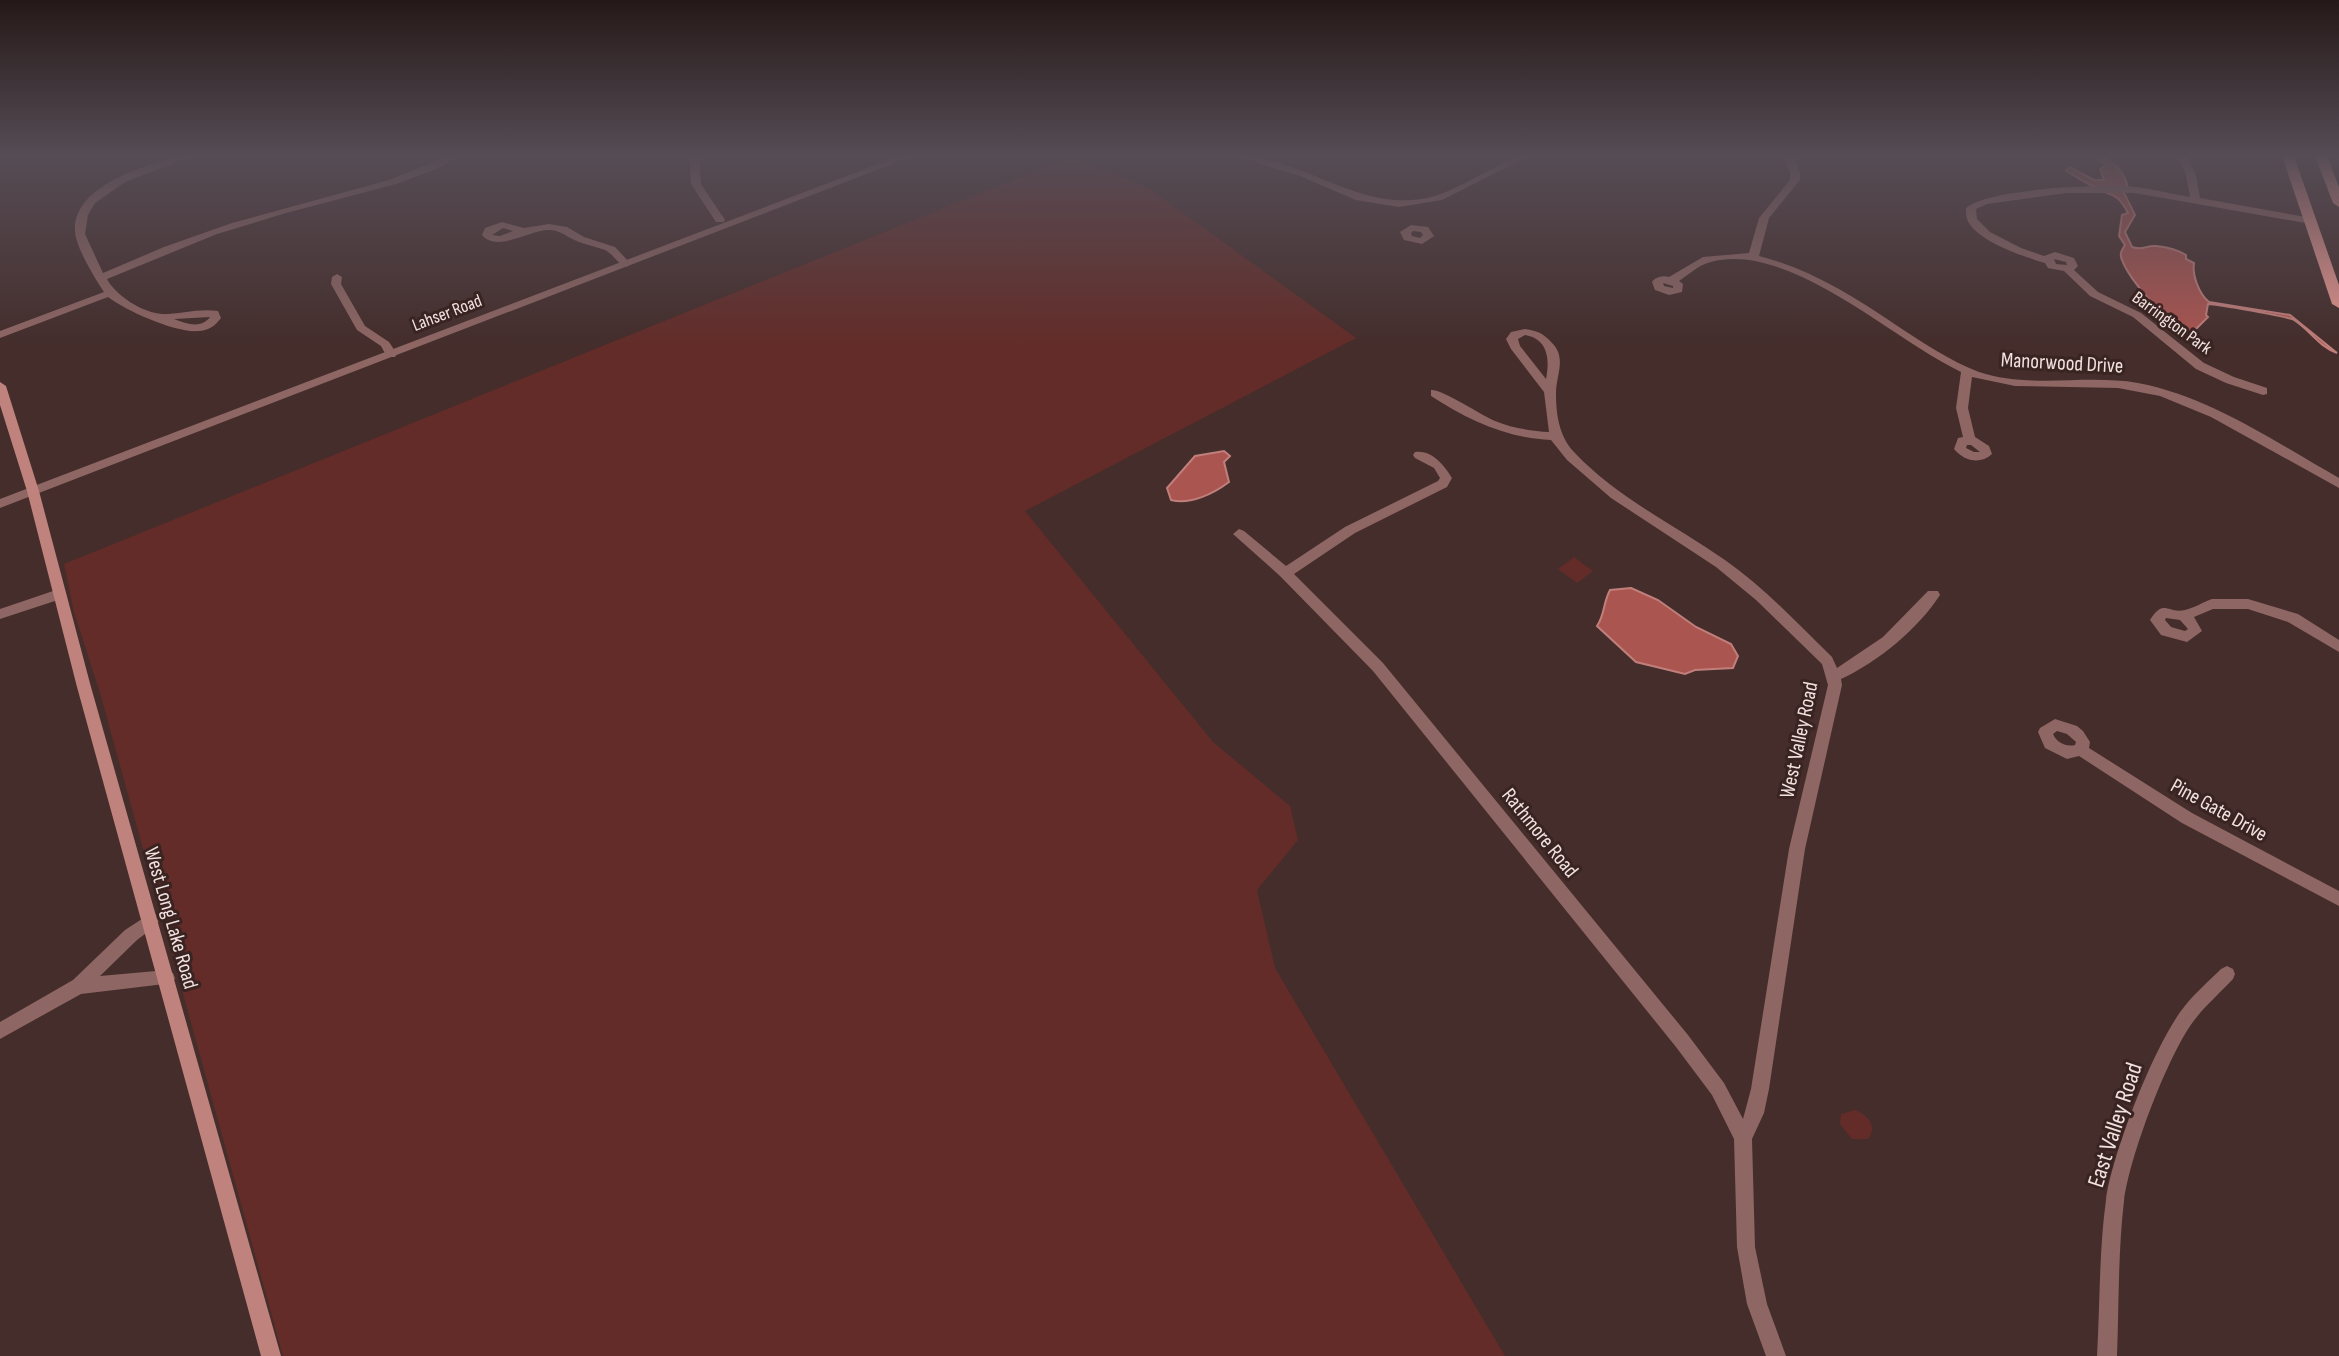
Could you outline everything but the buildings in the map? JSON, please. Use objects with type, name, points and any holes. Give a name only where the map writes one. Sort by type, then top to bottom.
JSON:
[{"type":"main road","points":[[2311,221],[2339,303]]},
{"type":"main road","points":[[2323,259],[2339,266]]},
{"type":"main road","name":"West Long Lake Road","points":[[0,386],[33,491],[269,1355]]},
{"type":"street","points":[[82,219],[81,238],[110,293],[131,307],[162,317]]},
{"type":"street","points":[[101,278],[170,248],[256,219]]},
{"type":"street","name":"Lahser Road","points":[[0,504],[743,219]]},
{"type":"street","points":[[1403,219],[1410,228]]},
{"type":"street","points":[[1754,256],[1764,219]]},
{"type":"street","name":"Barrington Park","points":[[1972,219],[1983,231],[2034,257],[2048,260],[2055,255],[2067,258],[2073,266],[2067,270],[2094,294],[2137,315],[2200,366],[2263,391]]},
{"type":"street","name":"Barrington Park","points":[[2301,219],[2311,221]]},
{"type":"street","points":[[524,231],[549,227],[564,229],[580,239],[611,249],[626,264]]},
{"type":"street","name":"Manorwood Drive","points":[[1672,280],[1689,265],[1707,257],[1726,254],[1754,256],[1782,265],[1818,283],[1967,372],[2018,383],[2116,384],[2163,393],[2204,410],[2339,484]]},
{"type":"street","points":[[337,277],[335,284],[358,323],[385,344],[391,354]]},
{"type":"street","points":[[0,335],[110,293]]},
{"type":"street","points":[[1435,393],[1466,414],[1488,424],[1518,432],[1556,436],[1550,391],[1555,363],[1552,348],[1537,334],[1525,331],[1515,334],[1511,339],[1550,391]]},
{"type":"street","points":[[1967,372],[1962,400],[1970,440]]},
{"type":"street","name":"West Valley Road","points":[[1556,436],[1570,457],[1606,488],[1714,559],[1761,596],[1821,655],[1834,676],[1835,685],[1797,849],[1758,1101],[1744,1138]]},
{"type":"street","points":[[1285,573],[1350,530],[1443,484],[1446,478],[1442,469],[1419,455]]},
{"type":"street","name":"Rathmore Road","points":[[1239,534],[1256,545],[1378,667],[1704,1069],[1725,1100],[1744,1138],[1746,1247],[1762,1318],[1776,1356]]},
{"type":"street","points":[[0,614],[60,594]]},
{"type":"street","points":[[1834,676],[1851,670],[1868,657],[1933,595]]},
{"type":"street","points":[[2184,616],[2212,604],[2248,604],[2293,618],[2339,647]]},
{"type":"street","name":"Pine Gate Drive","points":[[2081,750],[2178,813],[2339,900]]},
{"type":"street","points":[[0,1031],[79,986],[131,935],[151,920]]},
{"type":"street","name":"East Valley Road","points":[[2107,1356],[2115,1199],[2128,1151],[2151,1087],[2177,1031],[2190,1012],[2227,974]]},
{"type":"street","points":[[79,986],[167,978]]},
{"type":"shaded area","points":[[916,219],[1192,219],[1356,338],[1025,511],[1213,742],[1290,806],[1298,840],[1257,890],[1275,968],[1505,1356],[283,1356],[100,693],[74,612],[64,564]]},
{"type":"shaded area","points":[[2121,219],[2132,219],[2125,232],[2132,247],[2156,246],[2186,255],[2186,259],[2194,263],[2197,284],[2209,302],[2290,315],[2337,353],[2294,320],[2253,311],[2208,304],[2208,317],[2193,332],[2184,329],[2152,303],[2126,269],[2121,253],[2125,245],[2119,236]]},
{"type":"shaded area","points":[[1224,451],[1230,456],[1224,462],[1229,482],[1201,497],[1186,501],[1171,500],[1167,488],[1195,456]]},
{"type":"shaded area","points":[[1574,557],[1593,571],[1577,583],[1558,569]]},
{"type":"shaded area","points":[[1631,588],[1658,600],[1696,627],[1731,644],[1738,656],[1733,668],[1695,670],[1685,674],[1636,662],[1597,626],[1610,590]]},
{"type":"shaded area","points":[[1855,1110],[1864,1115],[1872,1126],[1868,1139],[1852,1139],[1840,1124],[1841,1114]]}]
